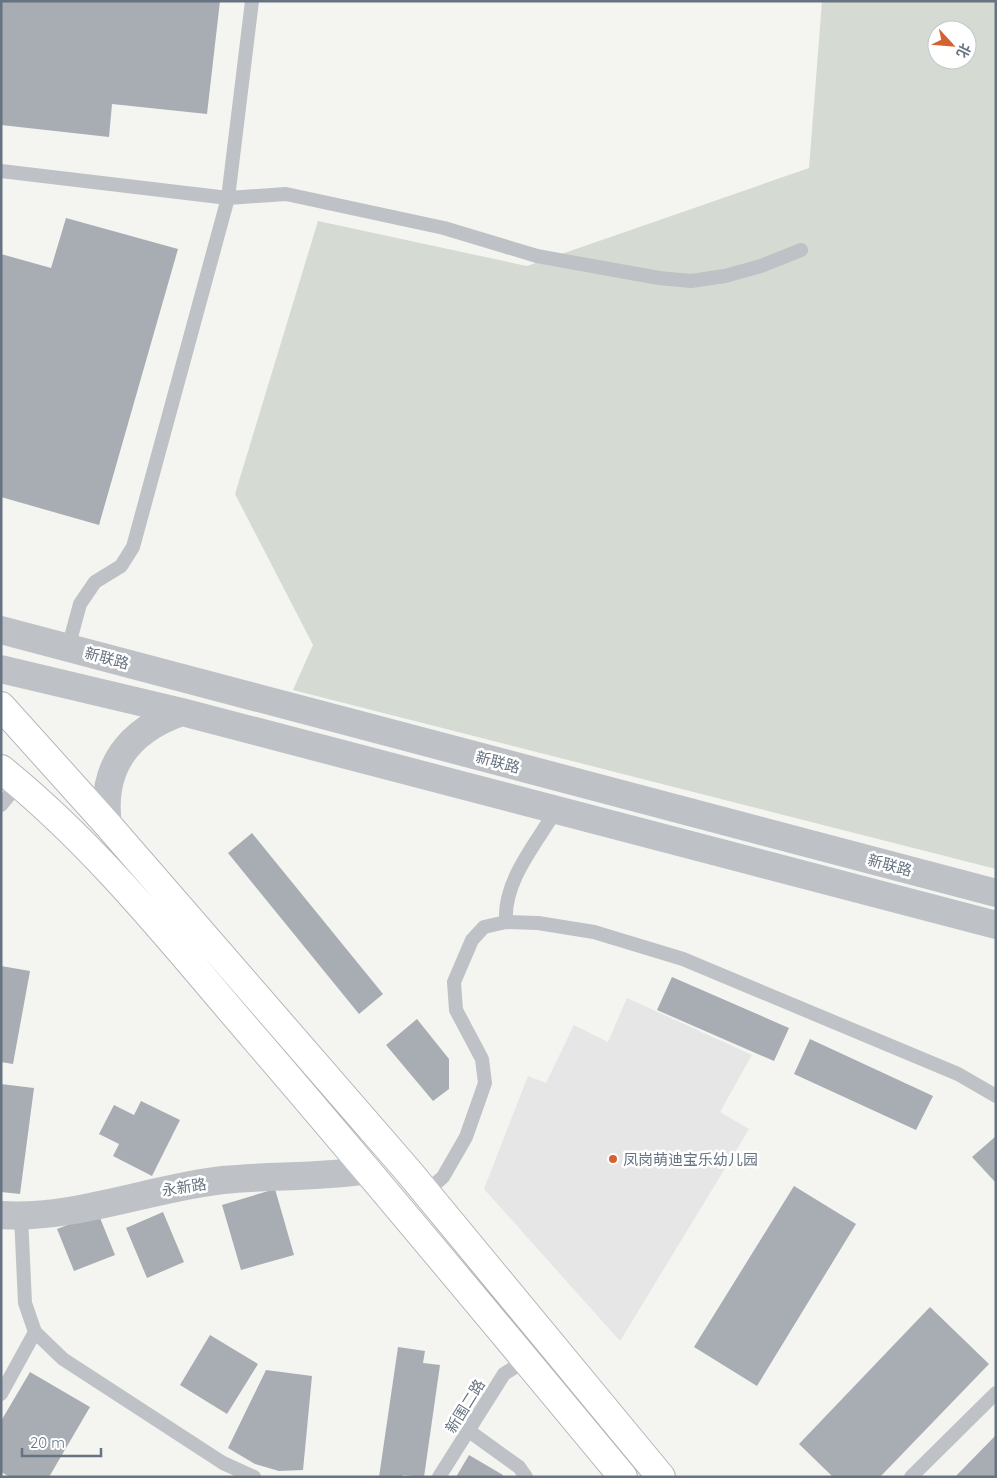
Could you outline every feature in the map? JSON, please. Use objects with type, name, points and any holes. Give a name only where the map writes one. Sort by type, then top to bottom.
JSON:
[{"type":"street","name":"新联路","points":[[1,630],[996,894]]},
{"type":"street","name":"新联路","points":[[1,668],[182,712],[996,925]]},
{"type":"street","points":[[1,706],[108,825],[426,1192],[661,1477]]},
{"type":"street","points":[[108,825],[107,788],[121,754],[146,729],[162,719],[182,712]]},
{"type":"street","points":[[10,776],[58,818],[147,912],[368,1170],[623,1477]]},
{"type":"street","name":"永新路","points":[[11,1216],[55,1213],[171,1188],[224,1180],[340,1175],[368,1170]]},
{"type":"lane","points":[[68,648],[80,604],[95,582],[121,566],[133,547],[228,198],[252,1]]},
{"type":"lane","points":[[1,171],[228,198],[286,194],[444,228],[537,256],[659,278],[691,281],[725,276],[761,266],[801,250]]},
{"type":"lane","points":[[1,805],[10,776]]},
{"type":"lane","points":[[506,922],[505,905],[510,887],[556,810]]},
{"type":"lane","points":[[426,1192],[443,1177],[466,1137],[485,1083],[482,1059],[456,1010],[454,982],[472,940],[484,927],[506,922],[538,923],[594,932],[683,959],[958,1074],[996,1096]]},
{"type":"lane","points":[[11,1216],[24,1302],[36,1332],[63,1360],[223,1463],[254,1477]]},
{"type":"lane","points":[[1,1394],[36,1332]]},
{"type":"lane","name":"新围二路","points":[[439,1477],[504,1374],[526,1360]]},
{"type":"lane","points":[[911,1477],[996,1393]]},
{"type":"lane","points":[[469,1430],[519,1474]]},
{"type":"shaded area","points":[[822,1],[996,1],[996,869],[293,690],[313,645],[235,494],[318,221],[527,266],[809,168]]},
{"type":"shaded area","name":"凤岗萌迪宝乐幼儿园","points":[[627,998],[752,1055],[720,1112],[749,1129],[620,1341],[484,1189],[528,1076],[546,1083],[574,1025],[608,1042]]},
{"type":"building","points":[[1,1],[220,1],[207,114],[112,104],[109,137],[1,125]]},
{"type":"building","points":[[66,218],[178,249],[99,525],[1,497],[1,254],[51,268]]},
{"type":"building","points":[[252,833],[383,994],[359,1014],[228,853]]},
{"type":"building","points":[[1,966],[30,971],[13,1064],[1,1062]]},
{"type":"building","points":[[672,977],[789,1028],[774,1061],[657,1010]]},
{"type":"building","points":[[417,1019],[449,1059],[449,1089],[433,1101],[386,1045]]},
{"type":"building","points":[[810,1039],[933,1096],[916,1130],[794,1074]]},
{"type":"building","points":[[1,1084],[34,1088],[20,1194],[1,1192]]},
{"type":"building","points":[[141,1101],[180,1120],[152,1176],[113,1156],[119,1144],[99,1134],[114,1105],[134,1115]]},
{"type":"building","points":[[996,1136],[996,1183],[972,1157]]},
{"type":"building","points":[[794,1186],[856,1224],[757,1386],[694,1347]]},
{"type":"building","points":[[275,1189],[294,1255],[241,1270],[222,1205]]},
{"type":"building","points":[[163,1212],[184,1262],[147,1278],[126,1228]]},
{"type":"building","points":[[98,1213],[115,1255],[74,1271],[57,1229]]},
{"type":"building","points":[[930,1307],[989,1364],[880,1477],[833,1477],[799,1444]]},
{"type":"building","points":[[210,1335],[258,1364],[227,1414],[180,1385]]},
{"type":"building","points":[[398,1347],[425,1351],[423,1363],[440,1365],[424,1477],[403,1475],[402,1477],[379,1477]]},
{"type":"building","points":[[266,1370],[312,1376],[303,1470],[279,1471],[255,1464],[228,1448]]},
{"type":"building","points":[[30,1372],[90,1407],[49,1477],[10,1477],[1,1472],[1,1421]]},
{"type":"building","points":[[996,1435],[996,1477],[955,1477]]},
{"type":"building","points":[[469,1455],[503,1475],[502,1477],[456,1477]]},
{"type":"place","name":"凤岗萌迪宝乐幼儿园","points":[[613,1159]]}]
